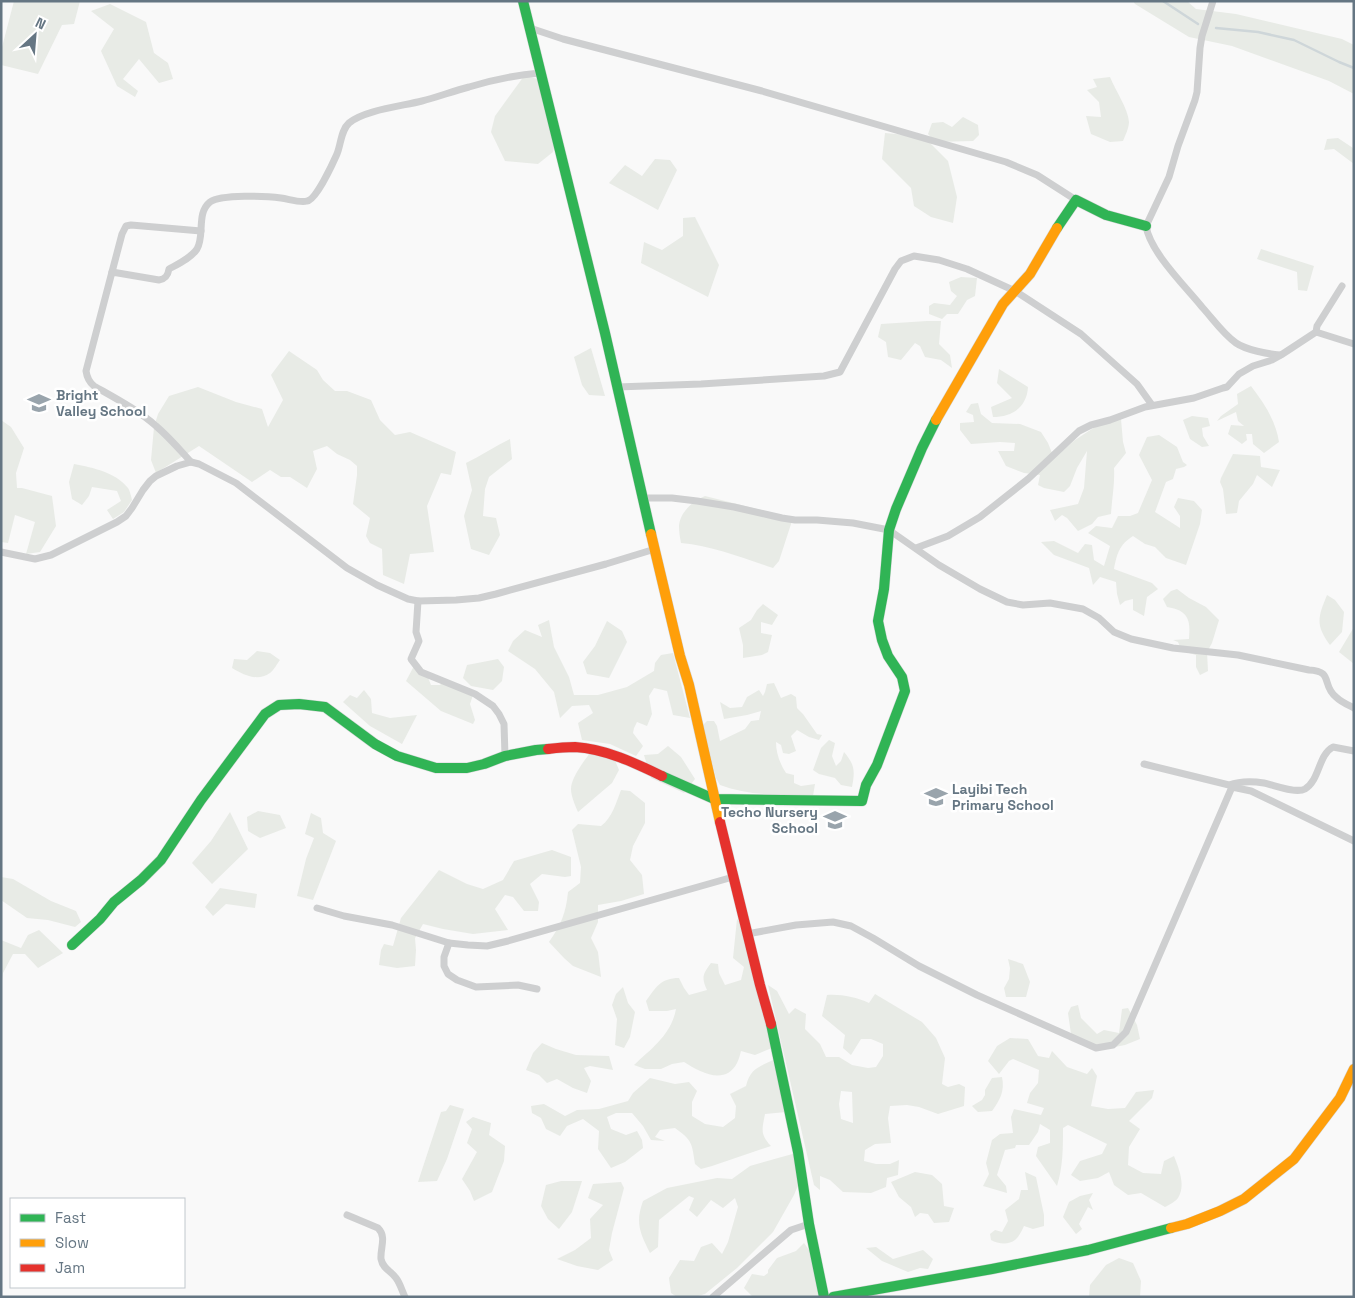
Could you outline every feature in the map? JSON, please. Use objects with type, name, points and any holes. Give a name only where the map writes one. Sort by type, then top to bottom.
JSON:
[{"type":"street","points":[[523,1],[578,220],[678,649],[699,725],[733,877],[770,1019],[798,1152],[809,1224],[824,1297]]},
{"type":"street","points":[[1213,1],[1201,42],[1195,100],[1169,177],[1146,226],[1147,233],[1157,252],[1178,279],[1212,320],[1234,342],[1256,350],[1281,355]]},
{"type":"street","points":[[530,28],[563,39],[754,89],[1006,162],[1037,176],[1076,200],[1106,215],[1146,226]]},
{"type":"street","points":[[112,272],[140,278],[162,280],[168,276],[169,269],[197,248],[205,207],[213,200],[256,196],[271,196],[306,202],[313,199],[337,154],[346,126],[354,119],[469,87],[515,76],[540,73]]},
{"type":"street","points":[[72,945],[100,919],[114,902],[141,880],[161,860],[201,800],[265,714],[279,705],[299,704],[325,707],[375,744],[397,756],[424,766],[450,769],[467,768],[505,756],[536,750],[574,747],[595,750],[624,758],[714,798],[862,801],[866,785],[876,765],[904,692],[902,678],[888,656],[878,621],[884,589],[890,530],[896,509],[935,422],[992,322],[1003,304],[1030,274],[1060,222],[1076,200]]},
{"type":"street","points":[[191,462],[156,425],[94,386],[87,377],[86,371],[123,229],[130,225],[200,231]]},
{"type":"street","points":[[617,387],[824,376],[840,372],[895,269],[901,261],[914,256],[939,260],[967,269],[1016,291],[1081,334],[1138,384],[1152,405]]},
{"type":"street","points":[[916,548],[937,542],[980,517],[1028,479],[1080,431],[1091,425],[1152,405],[1194,398],[1223,388],[1239,374],[1281,355],[1316,332],[1317,326],[1342,286]]},
{"type":"street","points":[[1316,332],[1354,344]]},
{"type":"street","points":[[1,552],[35,559],[51,555],[117,522],[126,516],[143,490],[156,476],[191,462],[236,482],[355,573],[408,599],[418,601],[472,598],[496,594],[655,549]]},
{"type":"street","points":[[642,498],[672,498],[697,501],[794,520],[844,522],[890,530],[939,565],[980,590],[1008,602],[1023,605],[1050,603],[1083,609],[1099,618],[1114,632],[1132,639],[1173,648],[1238,655],[1318,670],[1325,675],[1330,691],[1335,697],[1354,708]]},
{"type":"street","points":[[418,601],[416,632],[419,641],[410,659],[421,672],[475,694],[493,706],[504,724],[505,756]]},
{"type":"street","points":[[1144,764],[1229,785],[1239,782],[1264,783],[1300,790],[1306,788],[1313,780],[1330,749],[1333,747],[1354,750]]},
{"type":"street","points":[[747,934],[796,925],[833,922],[852,926],[919,966],[977,995],[1096,1048],[1113,1045],[1126,1032],[1232,787],[1251,791],[1354,841]]},
{"type":"street","points":[[317,908],[344,916],[392,925],[449,943],[487,946],[733,877]]},
{"type":"street","points":[[449,943],[444,956],[444,966],[448,974],[457,980],[476,987],[518,985],[537,989]]},
{"type":"street","points":[[833,1297],[1088,1250],[1187,1224],[1220,1211],[1244,1199],[1294,1159],[1340,1098],[1354,1069]]},
{"type":"street","points":[[347,1215],[380,1230],[383,1238],[381,1261],[396,1279],[405,1297]]},
{"type":"street","points":[[713,1297],[791,1230],[809,1224]]},
{"type":"shaded area","points":[[14,1],[80,1],[74,24],[62,25],[38,74],[1,65],[1,51]]},
{"type":"shaded area","points":[[1133,1],[1187,1],[1196,9],[1236,14],[1342,39],[1354,45],[1354,94],[1329,81],[1232,46],[1189,37]]},
{"type":"shaded area","points":[[110,4],[146,22],[154,53],[168,63],[173,79],[159,83],[139,59],[123,79],[138,91],[135,97],[117,86],[101,51],[114,29],[91,11]]},
{"type":"shaded area","points":[[524,76],[543,80],[559,125],[553,152],[538,164],[505,161],[491,132],[495,116]]},
{"type":"shaded area","points":[[1110,77],[1128,117],[1128,127],[1123,141],[1110,142],[1091,134],[1086,116],[1101,117],[1099,102],[1087,90],[1097,87],[1093,79]]},
{"type":"shaded area","points":[[963,117],[978,125],[979,135],[973,141],[935,142],[928,134],[932,123],[943,122],[952,127]]},
{"type":"shaded area","points":[[885,133],[906,135],[929,142],[948,161],[957,197],[953,223],[931,217],[914,206],[911,188],[882,159]]},
{"type":"shaded area","points":[[1338,138],[1353,148],[1354,146],[1354,164],[1334,149],[1324,150],[1327,139]]},
{"type":"shaded area","points":[[655,159],[670,160],[677,170],[658,210],[609,183],[625,165],[642,176]]},
{"type":"shaded area","points":[[695,217],[719,265],[708,297],[641,263],[644,242],[662,250],[683,236],[683,218]]},
{"type":"shaded area","points":[[1261,249],[1314,266],[1307,291],[1298,290],[1297,272],[1257,259]]},
{"type":"shaded area","points":[[961,277],[977,278],[975,296],[967,300],[958,314],[947,314],[942,319],[929,314],[929,306],[934,303],[950,305],[957,296],[951,291],[949,282]]},
{"type":"shaded area","points":[[941,321],[939,344],[950,355],[952,368],[941,360],[925,357],[920,346],[915,343],[901,360],[888,357],[886,342],[878,337],[881,324]]},
{"type":"shaded area","points":[[591,348],[605,396],[589,395],[582,385],[574,357]]},
{"type":"shaded area","points":[[289,351],[317,370],[323,380],[335,391],[347,391],[371,400],[380,420],[395,435],[410,432],[456,452],[451,475],[441,473],[427,506],[434,552],[410,554],[404,584],[383,575],[382,549],[370,543],[366,536],[370,518],[353,504],[357,466],[327,446],[313,451],[317,469],[307,488],[290,477],[281,477],[270,470],[252,482],[199,446],[156,473],[151,460],[154,427],[158,414],[169,396],[198,387],[236,402],[262,409],[268,427],[283,400],[271,375]]},
{"type":"shaded area","points":[[999,369],[1028,387],[1025,400],[1017,410],[1000,417],[993,417],[991,407],[1012,398],[997,383]]},
{"type":"shaded area","points":[[1251,386],[1269,412],[1279,442],[1264,453],[1253,444],[1252,434],[1246,434],[1247,440],[1242,444],[1228,434],[1231,425],[1244,426],[1238,421],[1236,412],[1217,421],[1238,404],[1237,394]]},
{"type":"shaded area","points":[[978,403],[981,414],[992,423],[1020,424],[1041,432],[1054,458],[1075,440],[1098,425],[1121,419],[1126,453],[1114,468],[1111,514],[1098,517],[1092,524],[1078,531],[1062,515],[1055,521],[1050,510],[1078,504],[1084,488],[1087,451],[1077,468],[1070,486],[1064,492],[1044,488],[1038,485],[1040,475],[1024,473],[1006,466],[998,451],[1014,451],[1015,443],[971,444],[960,430],[960,423],[974,422],[973,415],[966,412],[971,404]]},
{"type":"shaded area","points":[[1192,416],[1208,418],[1210,426],[1202,428],[1203,436],[1209,446],[1202,447],[1190,439],[1183,420]]},
{"type":"shaded area","points":[[1,420],[11,427],[24,448],[16,473],[17,488],[52,496],[56,526],[40,552],[26,554],[35,522],[15,515],[8,543],[1,542]]},
{"type":"shaded area","points":[[1159,435],[1177,447],[1183,462],[1187,465],[1176,469],[1173,479],[1166,482],[1155,512],[1180,528],[1180,516],[1174,507],[1178,498],[1194,501],[1202,510],[1200,524],[1186,565],[1166,558],[1155,547],[1145,544],[1133,536],[1119,550],[1114,569],[1152,583],[1158,589],[1147,597],[1144,616],[1133,610],[1133,599],[1125,601],[1120,605],[1116,582],[1100,577],[1093,585],[1089,568],[1054,555],[1041,542],[1054,541],[1078,553],[1085,544],[1092,545],[1094,560],[1104,566],[1110,546],[1088,533],[1096,526],[1112,528],[1118,516],[1130,516],[1138,513],[1152,480],[1139,455],[1147,437]]},
{"type":"shaded area","points":[[510,439],[512,459],[489,477],[485,489],[483,516],[496,518],[500,535],[489,555],[471,549],[464,516],[472,490],[466,463]]},
{"type":"shaded area","points":[[1233,454],[1260,456],[1261,467],[1280,470],[1272,487],[1257,475],[1253,484],[1239,501],[1237,513],[1226,514],[1223,489],[1220,482]]},
{"type":"shaded area","points":[[74,464],[110,474],[123,483],[129,489],[132,500],[124,512],[113,519],[107,510],[121,501],[117,491],[92,487],[89,496],[82,505],[72,499],[69,482]]},
{"type":"shaded area","points":[[705,496],[769,512],[792,521],[779,561],[773,568],[739,556],[681,543],[679,526],[682,516],[692,504]]},
{"type":"shaded area","points":[[1177,589],[1206,607],[1219,620],[1212,643],[1207,652],[1208,671],[1200,675],[1196,667],[1196,655],[1182,651],[1178,642],[1173,640],[1189,639],[1187,617],[1184,613],[1174,608],[1167,607],[1163,599],[1171,591]]},
{"type":"shaded area","points":[[1327,595],[1335,600],[1344,612],[1342,632],[1330,645],[1320,626],[1320,615]]},
{"type":"shaded area","points":[[763,604],[778,615],[772,625],[761,622],[761,633],[772,635],[768,652],[762,655],[743,658],[743,645],[739,628],[751,620]]},
{"type":"shaded area","points":[[549,620],[554,647],[569,677],[574,695],[598,695],[627,687],[654,671],[655,663],[661,655],[673,653],[690,718],[673,715],[667,691],[654,688],[649,696],[652,714],[647,726],[637,722],[634,728],[633,733],[643,746],[636,756],[610,744],[582,740],[578,723],[593,713],[589,705],[572,706],[560,718],[554,692],[535,669],[508,651],[513,641],[525,630],[542,637],[538,625]]},
{"type":"shaded area","points":[[607,621],[622,631],[627,642],[609,678],[587,674],[583,662],[595,646]]},
{"type":"shaded area","points":[[1354,627],[1354,664],[1339,652]]},
{"type":"shaded area","points":[[257,651],[270,653],[280,660],[270,673],[265,676],[255,677],[232,668],[234,659],[247,660]]},
{"type":"shaded area","points":[[498,659],[504,667],[502,681],[493,690],[471,686],[463,678],[467,665]]},
{"type":"shaded area","points":[[414,666],[427,675],[431,685],[440,685],[445,679],[474,692],[470,704],[475,720],[473,724],[441,711],[406,681]]},
{"type":"shaded area","points":[[774,683],[781,698],[791,694],[796,697],[797,708],[817,734],[822,735],[819,740],[797,730],[791,736],[796,751],[789,754],[783,753],[781,745],[776,742],[779,758],[786,773],[794,775],[794,783],[801,786],[815,784],[813,796],[766,794],[731,789],[720,785],[716,778],[703,725],[707,721],[714,721],[720,741],[745,729],[751,721],[759,720],[761,711],[724,719],[720,702],[730,708],[742,707],[747,697],[759,690],[763,696],[767,684]]},
{"type":"shaded area","points":[[364,690],[371,699],[372,713],[390,718],[417,715],[402,744],[370,726],[343,702],[350,695],[357,698]]},
{"type":"shaded area","points":[[829,740],[835,743],[832,756],[836,766],[841,761],[844,752],[852,765],[854,772],[852,787],[841,785],[835,778],[819,774],[813,770],[821,748]]},
{"type":"shaded area","points":[[668,746],[681,757],[695,779],[684,793],[651,778],[644,755],[658,754]]},
{"type":"shaded area","points":[[590,753],[612,753],[619,770],[612,783],[578,812],[571,789],[578,770]]},
{"type":"shaded area","points":[[621,790],[630,791],[645,803],[645,823],[633,846],[630,860],[642,875],[644,894],[598,905],[598,922],[591,938],[598,952],[601,977],[573,966],[549,942],[562,918],[568,892],[580,883],[581,867],[572,830],[578,824],[601,826],[605,823],[611,815]]},
{"type":"shaded area","points":[[258,811],[280,815],[286,828],[260,838],[248,831],[247,817]]},
{"type":"shaded area","points":[[230,812],[248,849],[212,884],[192,863],[211,841]]},
{"type":"shaded area","points":[[311,813],[321,818],[323,833],[336,841],[313,900],[297,896],[306,859],[314,838],[305,834]]},
{"type":"shaded area","points":[[552,850],[571,857],[571,876],[542,874],[530,884],[539,902],[538,911],[524,911],[513,897],[505,895],[495,909],[508,930],[473,934],[423,924],[415,938],[415,966],[397,968],[379,965],[381,950],[384,944],[393,946],[401,918],[439,870],[467,884],[483,889],[503,880],[514,861]]},
{"type":"shaded area","points":[[1,877],[13,879],[51,901],[76,911],[81,922],[75,927],[48,920],[27,918],[1,900]]},
{"type":"shaded area","points":[[220,888],[257,894],[255,908],[226,904],[213,916],[205,907]]},
{"type":"shaded area","points":[[737,919],[744,926],[758,994],[772,1048],[755,1055],[741,1051],[737,1063],[732,1070],[726,1074],[719,1075],[705,1073],[684,1062],[672,1064],[661,1069],[645,1069],[634,1065],[665,1034],[676,1009],[649,1011],[646,1001],[659,984],[673,978],[679,978],[689,995],[707,990],[704,976],[711,963],[718,964],[719,973],[725,985],[741,980],[744,967],[733,958]]},
{"type":"shaded area","points":[[39,930],[63,953],[38,968],[25,954],[13,954],[3,973],[1,988],[1,940],[21,948],[28,935]]},
{"type":"shaded area","points":[[1008,959],[1023,964],[1030,982],[1026,997],[1006,997],[1004,988],[1009,979],[1010,968]]},
{"type":"shaded area","points":[[768,985],[777,991],[789,1014],[795,1008],[806,1014],[805,1029],[820,1044],[826,1057],[839,1057],[852,1065],[868,1068],[876,1067],[883,1056],[883,1044],[871,1039],[861,1039],[851,1055],[843,1048],[845,1035],[822,1016],[827,995],[848,996],[869,1003],[875,994],[922,1022],[936,1038],[945,1058],[942,1084],[948,1087],[959,1084],[965,1087],[964,1106],[938,1114],[907,1105],[890,1106],[888,1118],[891,1143],[875,1144],[865,1150],[864,1161],[876,1164],[890,1164],[899,1160],[898,1175],[887,1178],[886,1187],[871,1193],[843,1192],[830,1180],[820,1176],[820,1190],[814,1185]],"holes":[[[841,1091],[852,1092],[853,1123],[841,1119],[839,1104]]]},
{"type":"shaded area","points":[[623,987],[628,1003],[635,1012],[630,1037],[624,1048],[615,1045],[617,1019],[612,1005],[616,994]]},
{"type":"shaded area","points":[[1078,1005],[1081,1018],[1097,1034],[1104,1030],[1119,1033],[1122,1009],[1128,1008],[1137,1025],[1140,1039],[1125,1045],[1105,1049],[1071,1034],[1068,1013],[1071,1007]]},
{"type":"shaded area","points":[[1010,1038],[1028,1039],[1038,1056],[1049,1058],[1052,1051],[1067,1067],[1087,1074],[1092,1068],[1097,1076],[1091,1106],[1108,1109],[1125,1108],[1136,1092],[1154,1090],[1152,1098],[1129,1121],[1140,1129],[1129,1147],[1128,1165],[1143,1173],[1161,1174],[1164,1161],[1174,1156],[1182,1182],[1178,1198],[1165,1207],[1141,1193],[1128,1195],[1114,1185],[1109,1172],[1098,1178],[1080,1181],[1071,1175],[1080,1161],[1102,1154],[1107,1144],[1068,1125],[1063,1128],[1062,1165],[1057,1186],[1036,1156],[1038,1147],[1050,1143],[1050,1130],[1040,1124],[1038,1132],[1029,1145],[1016,1145],[1015,1148],[1005,1150],[997,1175],[1006,1186],[1007,1193],[983,1186],[989,1174],[986,1163],[992,1140],[1000,1134],[1013,1133],[1011,1117],[1014,1109],[1041,1115],[1044,1108],[1027,1103],[1030,1093],[1038,1083],[1039,1070],[1013,1059],[1009,1061],[999,1074],[988,1061],[997,1046]]},
{"type":"shaded area","points":[[542,1043],[576,1055],[609,1056],[613,1070],[590,1066],[584,1068],[591,1081],[587,1093],[557,1079],[547,1083],[539,1075],[526,1070],[533,1053]]},
{"type":"shaded area","points":[[773,1060],[786,1112],[765,1114],[763,1132],[771,1146],[701,1169],[695,1164],[690,1143],[681,1132],[675,1128],[660,1130],[655,1137],[665,1141],[651,1140],[643,1126],[632,1113],[616,1113],[607,1117],[611,1129],[626,1135],[637,1131],[642,1140],[643,1148],[625,1162],[611,1168],[598,1149],[599,1131],[583,1119],[567,1126],[560,1136],[546,1129],[541,1118],[532,1113],[531,1106],[544,1104],[565,1116],[577,1110],[599,1109],[628,1101],[633,1093],[650,1078],[675,1084],[689,1082],[697,1091],[692,1102],[692,1116],[705,1124],[723,1127],[735,1118],[736,1106],[730,1094],[746,1086],[753,1072]]},
{"type":"shaded area","points":[[1002,1077],[1002,1091],[995,1107],[992,1111],[978,1112],[972,1106],[982,1100],[992,1078]]},
{"type":"shaded area","points":[[450,1105],[464,1109],[447,1159],[437,1181],[418,1182],[441,1112],[446,1111]]},
{"type":"shaded area","points":[[473,1117],[491,1123],[489,1135],[505,1146],[504,1161],[492,1192],[474,1201],[462,1179],[477,1152],[467,1143],[472,1129],[466,1122]]},
{"type":"shaded area","points":[[796,1153],[799,1183],[773,1232],[737,1268],[705,1294],[695,1297],[677,1297],[671,1293],[669,1278],[680,1260],[694,1261],[701,1247],[712,1243],[722,1254],[728,1242],[738,1207],[735,1198],[723,1208],[711,1200],[697,1217],[689,1210],[694,1198],[689,1196],[659,1220],[658,1247],[650,1253],[639,1222],[643,1201],[667,1188],[717,1178],[732,1179],[750,1166]]},
{"type":"shaded area","points":[[915,1172],[932,1175],[942,1184],[944,1206],[954,1208],[949,1222],[934,1223],[928,1214],[920,1213],[915,1217],[911,1207],[899,1197],[891,1182]]},
{"type":"shaded area","points":[[1025,1172],[1036,1177],[1044,1215],[1044,1226],[1033,1229],[1024,1226],[1016,1239],[1010,1243],[1000,1243],[991,1240],[990,1234],[995,1230],[1002,1232],[1008,1221],[1005,1210],[1019,1199],[1021,1190],[1028,1190]]},
{"type":"shaded area","points":[[561,1181],[582,1181],[572,1212],[559,1229],[548,1219],[541,1206],[546,1185]]},
{"type":"shaded area","points":[[621,1182],[624,1188],[609,1250],[613,1260],[598,1270],[577,1266],[557,1259],[575,1250],[591,1238],[590,1219],[603,1205],[588,1198],[593,1184]]},
{"type":"shaded area","points":[[1093,1193],[1089,1200],[1093,1210],[1088,1207],[1079,1224],[1082,1229],[1076,1234],[1063,1217],[1069,1202],[1080,1196]]},
{"type":"shaded area","points":[[804,1243],[814,1257],[822,1297],[753,1297],[744,1288],[752,1274],[764,1276],[777,1258],[796,1251]]},
{"type":"shaded area","points":[[876,1247],[893,1259],[923,1250],[933,1259],[928,1269],[920,1268],[908,1272],[882,1261],[866,1248]]},
{"type":"shaded area","points":[[1119,1258],[1133,1263],[1141,1281],[1140,1297],[1089,1297],[1090,1285],[1106,1265]]},
{"type":"waterway","points":[[1163,1],[1198,24]]},
{"type":"waterway","points":[[1216,28],[1258,32],[1294,40],[1354,68]]},
{"type":"traffic: fast","points":[[523,1],[605,333],[651,534]]},
{"type":"traffic: fast","points":[[1057,228],[1076,200],[1106,215],[1146,226]]},
{"type":"traffic: fast","points":[[662,776],[714,799],[862,801],[866,785],[877,765],[905,691],[902,677],[888,656],[878,621],[884,589],[889,530],[922,448],[936,420]]},
{"type":"traffic: fast","points":[[72,945],[100,919],[114,902],[141,880],[161,860],[201,800],[265,714],[279,705],[299,704],[325,707],[375,744],[397,756],[436,768],[467,768],[505,756],[548,749]]},
{"type":"traffic: fast","points":[[771,1024],[798,1152],[809,1224],[824,1297]]},
{"type":"traffic: fast","points":[[833,1297],[1088,1250],[1171,1228]]},
{"type":"traffic: slow","points":[[936,420],[1003,304],[1030,274],[1057,228]]},
{"type":"traffic: slow","points":[[651,534],[680,656],[689,685],[720,822]]},
{"type":"traffic: slow","points":[[1171,1228],[1220,1211],[1244,1199],[1294,1159],[1340,1098],[1354,1069]]},
{"type":"traffic: jam","points":[[548,749],[587,748],[631,762],[662,776]]},
{"type":"traffic: jam","points":[[720,822],[771,1024]]},
{"type":"place","name":"Bright Valley School","points":[[39,403]]},
{"type":"place","name":"Layibi Tech Primary School","points":[[936,797]]},
{"type":"place","name":"Techo Nursery School","points":[[835,820]]}]
